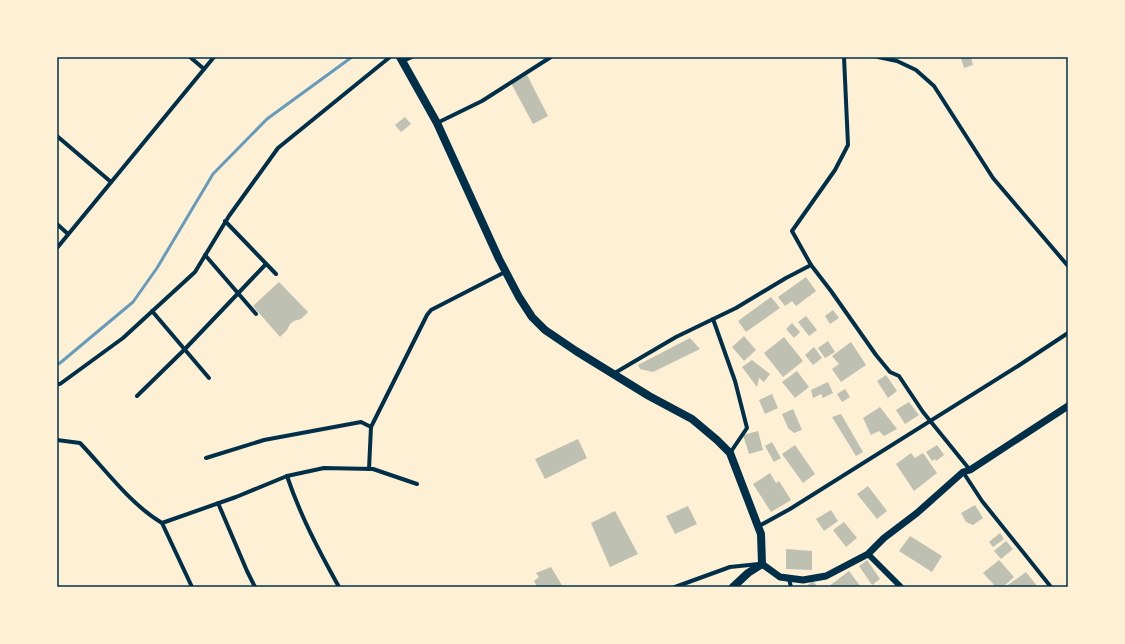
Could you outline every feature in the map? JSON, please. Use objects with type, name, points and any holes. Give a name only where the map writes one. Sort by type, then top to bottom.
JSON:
[{"type":"highway","points":[[401,59],[437,123],[505,272],[532,317],[545,330],[613,374],[649,396],[692,419],[730,453],[761,534],[762,564],[748,573],[733,587]]},
{"type":"main road","points":[[762,564],[780,577],[789,579],[803,580],[826,576],[868,554],[884,538],[917,513],[966,471],[1068,406]]},
{"type":"street","points":[[190,57],[204,69]]},
{"type":"street","points":[[57,248],[214,57]]},
{"type":"street","points":[[57,384],[60,384],[122,338],[195,272],[225,221],[278,148],[390,57]]},
{"type":"street","points":[[401,59],[412,57]]},
{"type":"street","points":[[437,123],[482,102],[551,57]]},
{"type":"street","points":[[844,57],[848,145],[835,170],[792,231],[811,265],[831,290],[890,372],[899,376],[912,397],[966,471],[982,501],[1051,587]]},
{"type":"street","points":[[878,57],[898,61],[916,70],[934,86],[992,178],[1068,266]]},
{"type":"street","points":[[57,136],[111,182]]},
{"type":"street","points":[[225,221],[276,274]]},
{"type":"street","points":[[57,224],[68,234]]},
{"type":"street","points":[[205,255],[256,314]]},
{"type":"street","points":[[137,396],[185,349],[266,264]]},
{"type":"street","points":[[613,374],[676,337],[736,308],[811,265]]},
{"type":"street","points":[[369,469],[371,427],[426,314],[505,272]]},
{"type":"street","points":[[152,311],[209,378]]},
{"type":"street","points":[[713,319],[735,381],[747,428],[730,453]]},
{"type":"street","points":[[758,527],[790,509],[1068,333]]},
{"type":"street","points":[[206,458],[272,438],[361,422],[371,427]]},
{"type":"street","points":[[57,440],[80,443],[122,489],[150,516],[162,523],[192,587]]},
{"type":"street","points":[[162,523],[288,476],[324,468],[373,469],[417,484]]},
{"type":"street","points":[[288,476],[295,499],[306,524],[339,587]]},
{"type":"street","points":[[218,503],[255,587]]},
{"type":"street","points":[[868,554],[901,587]]},
{"type":"street","points":[[675,587],[730,567],[762,564]]},
{"type":"street","points":[[789,579],[792,587]]},
{"type":"building","points":[[971,57],[973,65],[964,68],[961,58]]},
{"type":"building","points":[[527,75],[548,116],[533,124],[511,83]]},
{"type":"building","points":[[405,117],[411,124],[401,132],[395,125]]},
{"type":"building","points":[[806,277],[816,291],[796,306],[792,301],[785,306],[778,297]]},
{"type":"building","points":[[279,282],[308,312],[301,319],[290,324],[287,330],[280,337],[253,306]]},
{"type":"building","points":[[771,297],[780,308],[746,332],[738,321]]},
{"type":"building","points":[[833,310],[839,318],[830,324],[825,316]]},
{"type":"building","points":[[806,316],[817,330],[809,336],[798,322]]},
{"type":"building","points":[[792,323],[800,332],[794,338],[786,329]]},
{"type":"building","points":[[744,336],[756,350],[744,361],[732,347]]},
{"type":"building","points":[[784,337],[803,361],[783,377],[764,353]]},
{"type":"building","points":[[690,338],[700,349],[653,372],[640,369],[638,365]]},
{"type":"building","points":[[828,341],[835,352],[825,358],[818,348]]},
{"type":"building","points":[[851,342],[866,365],[841,382],[832,369],[839,364],[832,356]]},
{"type":"building","points":[[814,347],[822,358],[813,365],[805,355]]},
{"type":"building","points":[[752,360],[770,374],[764,382],[759,378],[757,387],[742,367]]},
{"type":"building","points":[[797,371],[809,387],[795,398],[782,382]]},
{"type":"building","points":[[886,375],[897,391],[888,398],[877,381]]},
{"type":"building","points":[[828,382],[833,393],[823,398],[821,394],[813,398],[811,390]]},
{"type":"building","points":[[845,389],[850,397],[842,402],[837,394]]},
{"type":"building","points":[[772,394],[778,408],[765,414],[759,400]]},
{"type":"building","points":[[909,402],[919,415],[905,424],[896,410]]},
{"type":"building","points":[[880,407],[897,429],[884,436],[879,431],[871,435],[863,418]]},
{"type":"building","points":[[793,409],[802,430],[794,433],[788,428],[782,414]]},
{"type":"building","points":[[841,414],[863,452],[856,456],[832,417]]},
{"type":"building","points":[[758,431],[763,450],[749,454],[743,435]]},
{"type":"building","points":[[578,439],[587,458],[545,479],[535,459]]},
{"type":"building","points":[[772,442],[781,458],[774,462],[765,446]]},
{"type":"building","points":[[795,445],[815,474],[803,483],[782,454]]},
{"type":"building","points":[[937,445],[944,455],[936,461],[935,459],[932,461],[926,452]]},
{"type":"building","points":[[911,453],[915,458],[923,453],[937,473],[914,491],[896,464]]},
{"type":"building","points":[[770,473],[776,483],[779,481],[791,500],[771,512],[753,484]]},
{"type":"building","points":[[868,486],[887,511],[877,519],[857,494]]},
{"type":"building","points":[[975,505],[983,518],[973,525],[966,522],[961,513]]},
{"type":"building","points":[[688,506],[697,524],[675,534],[666,516]]},
{"type":"building","points":[[831,510],[838,521],[824,531],[816,519]]},
{"type":"building","points":[[615,511],[638,554],[610,567],[591,523]]},
{"type":"building","points":[[844,522],[857,538],[846,547],[833,530]]},
{"type":"building","points":[[1000,533],[1004,539],[993,547],[989,542]]},
{"type":"building","points":[[910,536],[942,556],[932,572],[899,551]]},
{"type":"building","points":[[1006,541],[1013,549],[1001,559],[994,551]]},
{"type":"building","points":[[786,549],[812,551],[812,570],[786,569]]},
{"type":"building","points":[[867,560],[880,579],[872,585],[859,566]]},
{"type":"building","points":[[999,560],[1014,577],[1003,587],[996,587],[983,573]]},
{"type":"building","points":[[551,567],[563,587],[537,587],[534,581],[539,577],[536,573]]},
{"type":"building","points":[[849,571],[861,587],[828,587]]},
{"type":"building","points":[[1026,572],[1037,586],[1036,587],[1005,587]]},
{"type":"building","points":[[813,581],[818,587],[805,587]]},
{"type":"waterway","points":[[57,364],[133,302],[157,268],[213,174],[267,119],[352,57]]}]
